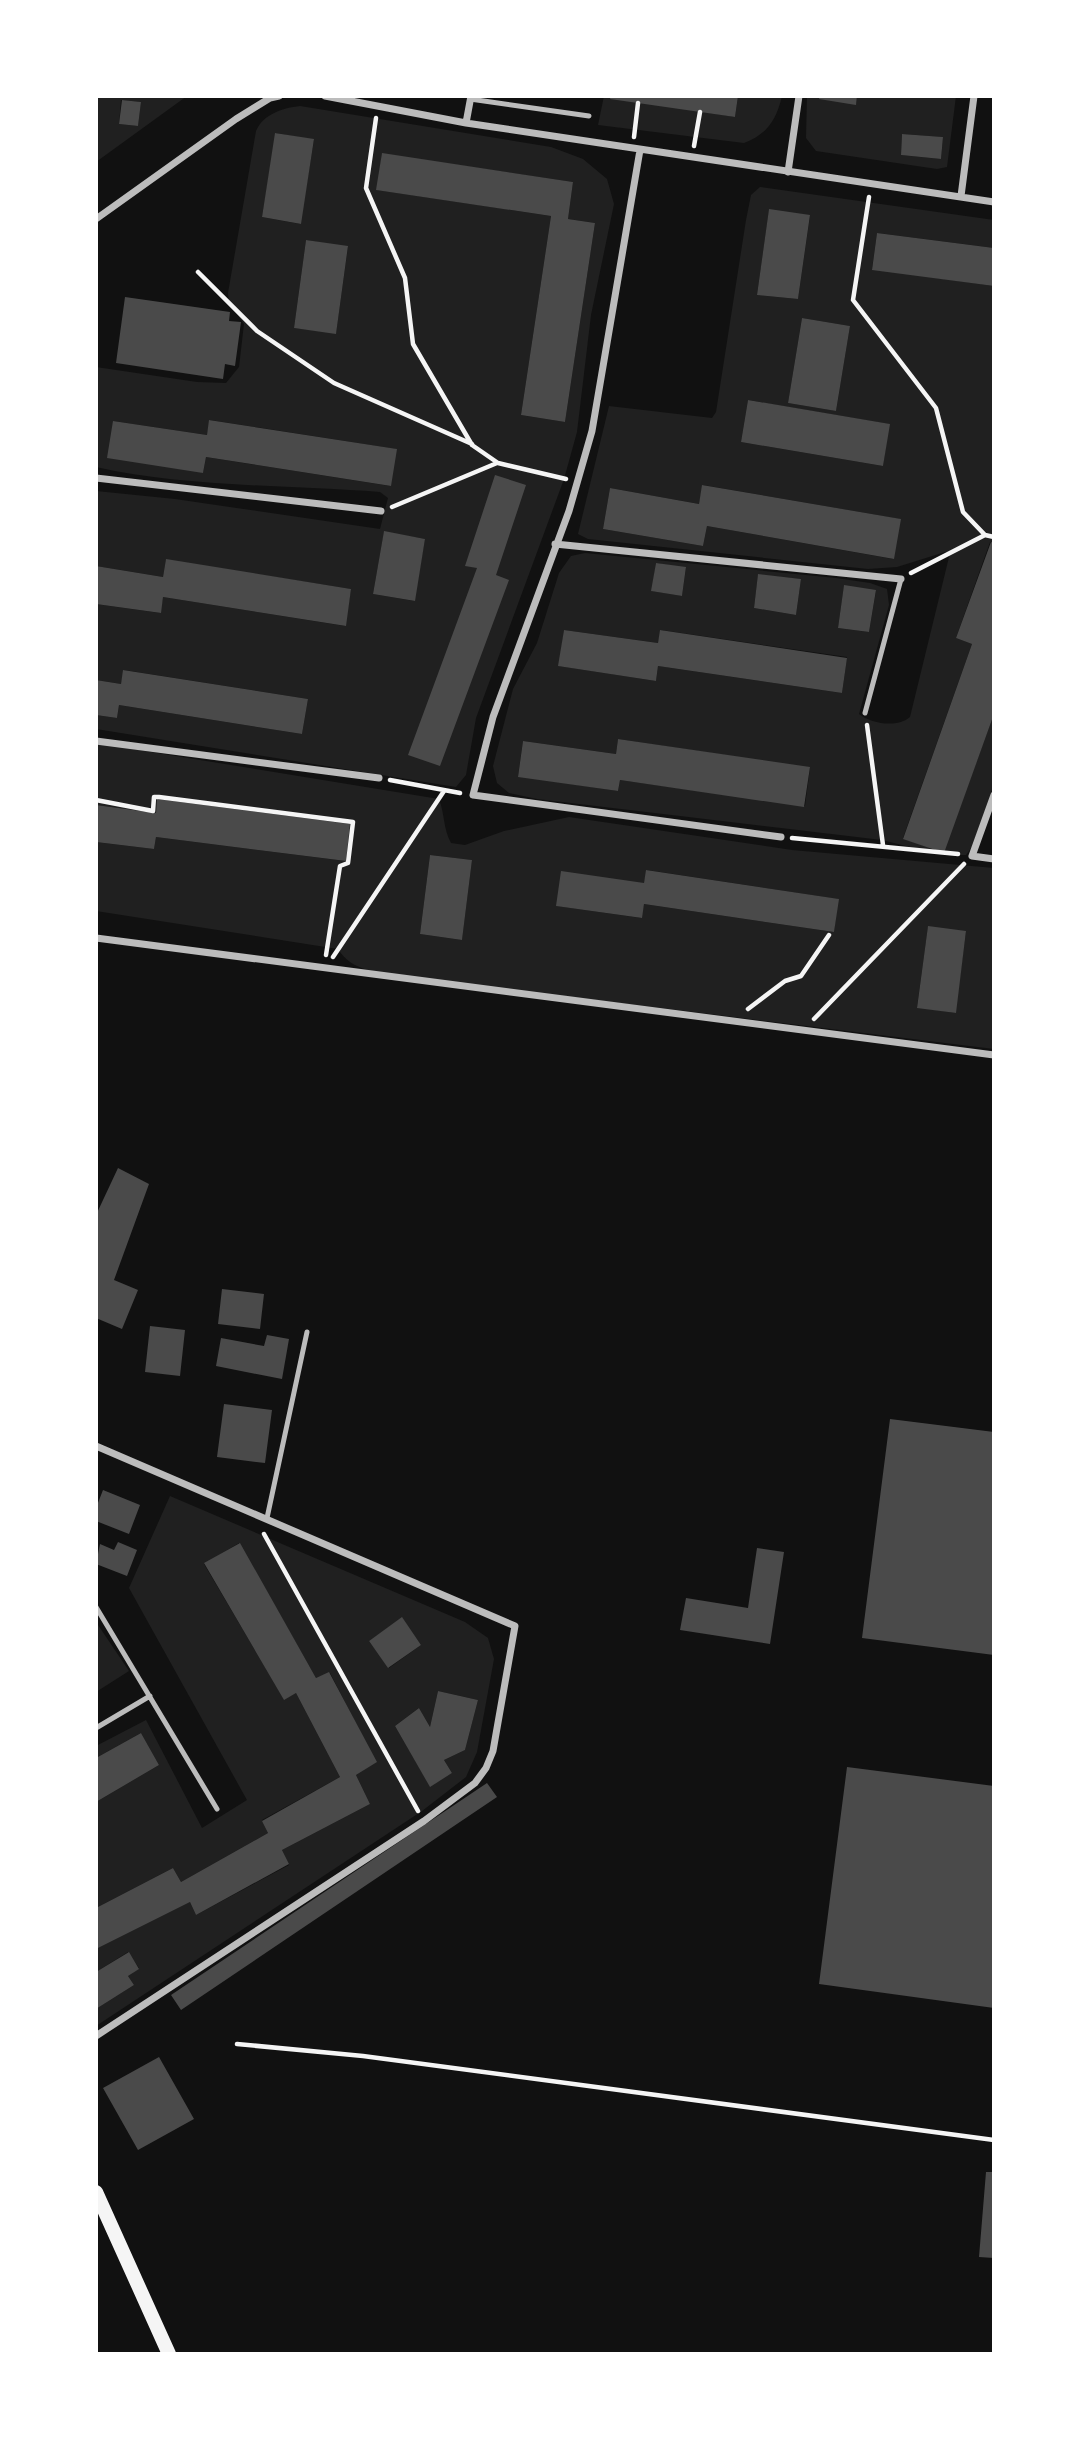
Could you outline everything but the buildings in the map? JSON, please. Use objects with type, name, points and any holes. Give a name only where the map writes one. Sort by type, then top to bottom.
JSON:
[{"type":"main road","points":[[96,2192],[169,2354]]},
{"type":"street","points":[[96,219],[145,182],[270,97],[279,96]]},
{"type":"street","points":[[325,96],[466,123],[994,202]]},
{"type":"street","points":[[788,172],[799,96]]},
{"type":"street","points":[[961,196],[974,96]]},
{"type":"street","points":[[466,123],[470,98]]},
{"type":"street","points":[[636,149],[593,431],[493,717],[472,795],[781,837]]},
{"type":"street","points":[[96,478],[381,511]]},
{"type":"street","points":[[555,544],[901,579]]},
{"type":"street","points":[[96,741],[379,778]]},
{"type":"street","points":[[994,795],[972,856],[994,859]]},
{"type":"street","points":[[96,938],[324,970],[994,1055]]},
{"type":"street","points":[[96,1446],[515,1626],[493,1751],[486,1768],[475,1783],[424,1821],[96,2036]]},
{"type":"lane","points":[[470,98],[589,116]]},
{"type":"lane","points":[[865,713],[901,579]]},
{"type":"lane","points":[[267,1518],[307,1332]]},
{"type":"lane","points":[[96,1607],[217,1809]]},
{"type":"lane","points":[[96,1728],[150,1696]]},
{"type":"path","points":[[636,149],[638,103]]},
{"type":"path","points":[[378,106],[366,188],[405,278],[413,344],[472,444]]},
{"type":"path","points":[[692,158],[700,112]]},
{"type":"path","points":[[871,185],[853,300],[936,408],[963,512],[985,535],[994,537]]},
{"type":"path","points":[[198,272],[257,331],[334,383],[472,444],[498,463],[577,482]]},
{"type":"path","points":[[381,511],[498,463]]},
{"type":"path","points":[[901,579],[985,535]]},
{"type":"path","points":[[865,713],[883,845]]},
{"type":"path","points":[[379,778],[472,795]]},
{"type":"path","points":[[324,970],[444,791]]},
{"type":"path","points":[[96,800],[153,811],[154,797],[159,797],[353,822],[348,863],[340,866],[324,970]]},
{"type":"path","points":[[781,837],[883,845],[972,856]]},
{"type":"path","points":[[803,1031],[972,856]]},
{"type":"path","points":[[746,1023],[748,1007],[785,981],[801,976],[829,935]]},
{"type":"path","points":[[252,1512],[424,1821]]},
{"type":"path","points":[[237,2043],[363,2056],[477,2074],[994,2140]]},
{"type":"shaded area","points":[[96,96],[187,96],[96,162]],"holes":[[[121,100],[141,102],[138,126],[119,124]]]},
{"type":"shaded area","points":[[604,96],[735,117],[738,96],[782,96],[777,113],[765,131],[744,143],[598,125]]},
{"type":"shaded area","points":[[807,96],[856,104],[857,96],[956,96],[947,167],[937,169],[816,151],[806,138]],"holes":[[[902,134],[943,137],[941,159],[901,155]]]},
{"type":"shaded area","points":[[300,106],[551,147],[583,159],[607,179],[614,204],[591,315],[577,432],[564,479],[476,718],[466,775],[456,787],[96,729],[96,715],[117,718],[119,705],[302,734],[308,699],[124,670],[121,684],[96,680],[96,604],[160,613],[163,597],[345,626],[351,589],[166,560],[163,577],[96,566],[96,491],[175,499],[380,529],[388,498],[380,492],[200,482],[129,474],[96,467],[96,367],[197,382],[226,383],[239,367],[244,324],[229,303],[228,293],[256,131],[269,116],[280,110]],"holes":[[[276,133],[314,140],[300,224],[262,217]],[[382,154],[573,182],[568,219],[595,223],[565,422],[521,415],[551,216],[377,190]],[[306,240],[348,247],[336,333],[294,328]],[[210,420],[396,449],[390,486],[206,457],[203,473],[113,421],[207,435]],[[384,532],[425,539],[414,601],[373,594]]]},
{"type":"shaded area","points":[[760,187],[994,220],[994,248],[877,233],[872,269],[994,286],[994,543],[990,542],[956,638],[972,644],[903,838],[943,853],[994,714],[994,785],[972,847],[966,855],[942,855],[882,840],[537,799],[509,793],[497,783],[493,766],[513,689],[537,643],[559,573],[571,556],[585,553],[836,578],[870,583],[887,589],[889,605],[859,714],[870,720],[892,724],[910,717],[950,553],[945,552],[897,567],[868,569],[588,539],[578,534],[609,406],[712,418],[716,412],[751,195]],"holes":[[[769,210],[810,216],[798,299],[757,295]],[[802,318],[850,326],[836,411],[788,403]],[[748,400],[889,424],[883,466],[741,442]],[[703,485],[900,519],[893,559],[707,526],[703,546],[603,529],[610,488],[699,504]],[[656,563],[686,568],[682,596],[652,591]],[[758,575],[801,579],[796,615],[754,608]],[[844,586],[876,591],[869,632],[838,628]],[[564,630],[658,643],[661,630],[847,657],[842,693],[658,666],[656,681],[559,666]],[[618,739],[810,768],[805,806],[620,780],[618,791],[518,776],[523,741],[616,754]]]},
{"type":"shaded area","points":[[96,743],[439,799],[451,843],[465,845],[504,831],[569,817],[792,850],[994,868],[994,1049],[401,976],[358,966],[344,957],[338,949],[96,911],[96,842],[154,849],[156,837],[345,861],[350,825],[157,800],[156,813],[96,805]],"holes":[[[430,855],[472,860],[462,940],[420,934]],[[647,870],[838,899],[834,932],[644,904],[641,918],[557,906],[644,883]],[[928,927],[966,932],[955,1013],[917,1007]]]},
{"type":"shaded area","points":[[170,1496],[465,1622],[488,1638],[494,1659],[477,1752],[466,1777],[422,1811],[96,2026],[96,2009],[134,1985],[128,1976],[139,1968],[128,1952],[96,1972],[96,1949],[190,1902],[196,1915],[289,1865],[282,1850],[370,1804],[356,1775],[376,1762],[330,1673],[316,1678],[239,1543],[204,1564],[284,1699],[296,1693],[340,1777],[262,1820],[268,1833],[181,1882],[173,1868],[96,1908],[96,1802],[159,1765],[141,1733],[96,1758],[96,1746],[146,1720],[202,1828],[247,1800],[129,1588]],"holes":[[[402,1618],[421,1645],[389,1668],[369,1641]],[[438,1691],[478,1700],[465,1750],[444,1760],[452,1773],[430,1786],[395,1726],[419,1708],[430,1727]]]},
{"type":"shaded area","points":[[96,1622],[129,1671],[96,1692]]}]
